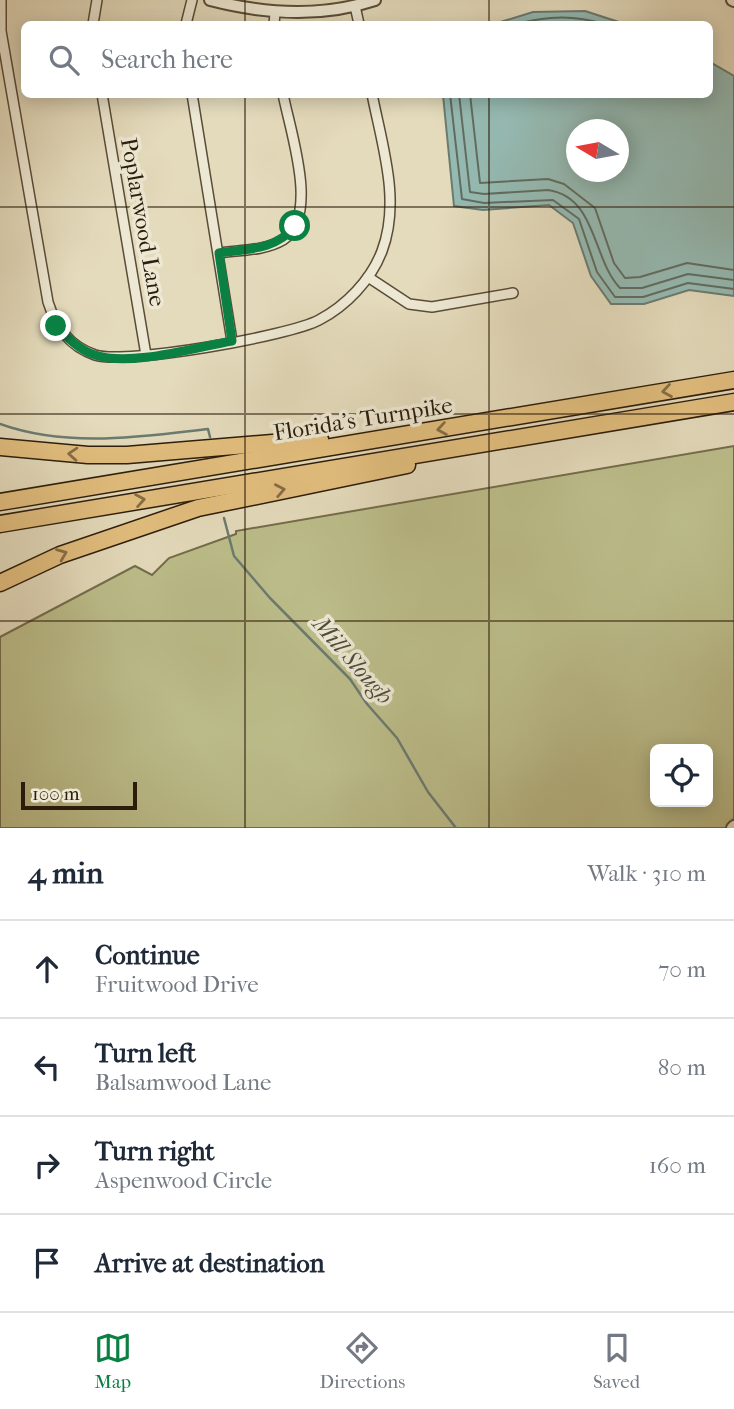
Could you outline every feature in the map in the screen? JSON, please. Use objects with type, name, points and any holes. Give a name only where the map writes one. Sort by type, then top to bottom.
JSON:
[{"type":"highway","name":"Florida's Turnpike","points":[[0,502],[734,380]]},
{"type":"highway","name":"Florida's Turnpike","points":[[0,524],[734,402]]},
{"type":"highway","points":[[0,583],[83,546],[198,508],[653,415]]},
{"type":"highway","points":[[0,447],[88,455],[127,455],[410,434]]},
{"type":"street","points":[[1,0],[8,72],[48,302],[56,326],[72,342],[95,355],[119,358],[146,355],[288,331],[318,321],[344,304],[368,276],[382,251],[389,225],[391,197],[373,98]]},
{"type":"street","points":[[94,21],[97,0]]},
{"type":"street","points":[[187,21],[192,0]]},
{"type":"street","points":[[210,0],[275,19],[355,6],[375,0]]},
{"type":"street","points":[[355,6],[358,21]]},
{"type":"street","name":"Poplarwood Lane","points":[[103,98],[146,355]]},
{"type":"street","points":[[193,98],[232,341]]},
{"type":"street","points":[[219,253],[273,245],[285,238],[301,214],[302,195],[284,98]]},
{"type":"street","points":[[368,276],[409,304],[432,307],[513,293]]},
{"type":"green space","points":[[734,446],[734,818],[727,828],[0,828],[0,637],[135,566],[152,575],[169,558],[236,534],[236,531]]},
{"type":"water","points":[[585,11],[616,21],[504,21],[533,12]]},
{"type":"water","points":[[713,64],[734,76],[734,296],[689,290],[644,304],[611,304],[591,276],[573,223],[549,205],[483,210],[454,206],[443,98],[713,98]]},
{"type":"waterway","name":"Mill Slough","points":[[0,424],[51,436],[77,438],[130,437],[208,429],[210,437]]},
{"type":"waterway","name":"Mill Slough","points":[[224,518],[234,556],[270,598],[350,679],[367,704],[397,738],[428,792],[456,828]]},
{"type":"route","points":[[56,326],[72,342],[95,355],[119,358],[232,341],[219,253],[273,245],[285,238],[295,226]]}]
